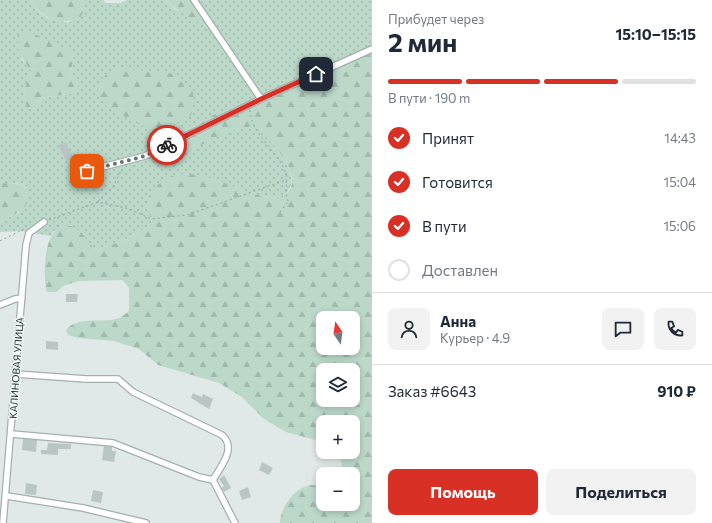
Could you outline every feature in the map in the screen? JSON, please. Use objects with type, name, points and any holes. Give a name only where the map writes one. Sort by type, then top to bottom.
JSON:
[{"type":"street","points":[[194,0],[261,99]]},
{"type":"street","points":[[86,159],[87,171],[145,156],[261,99],[372,49]]},
{"type":"street","points":[[33,228],[44,222]]},
{"type":"street","name":"КАЛИНОВАЯ УЛИЦА","points":[[3,523],[7,496],[26,245],[29,232],[33,228]]},
{"type":"street","points":[[0,305],[14,299],[22,298]]},
{"type":"street","points":[[16,374],[86,379],[118,378],[132,392],[222,434],[228,439],[230,445],[229,452],[213,480]]},
{"type":"street","points":[[12,434],[113,442],[199,477],[213,480]]},
{"type":"street","points":[[213,480],[235,523]]},
{"type":"street","points":[[7,496],[83,508],[146,523]]},
{"type":"path","points":[[249,105],[250,119],[253,126],[273,150],[285,172],[288,202],[294,208]]},
{"type":"path","points":[[44,222],[98,202],[113,188],[121,172]]},
{"type":"path","points":[[98,202],[130,209],[150,219],[174,217],[186,215],[286,180]]},
{"type":"path","points":[[280,212],[288,202]]},
{"type":"path","points":[[0,241],[23,229],[33,228]]},
{"type":"green space","points":[[0,0],[30,0],[42,15],[57,21],[70,22],[85,8],[82,0],[103,0],[106,3],[121,3],[127,0],[165,0],[178,11],[203,5],[200,0],[372,0],[372,51],[160,161],[171,159],[224,133],[245,127],[255,126],[276,147],[288,165],[291,174],[291,183],[288,191],[282,196],[277,198],[265,197],[208,178],[147,204],[152,223],[125,240],[95,250],[75,228],[53,231],[51,236],[20,231],[0,232],[0,221],[19,213],[27,187],[16,183],[0,183]],"holes":[[[35,34],[74,59],[70,75],[76,80],[79,89],[74,93],[43,98],[33,109],[27,108],[25,88],[31,74],[31,70],[21,59]]]},
{"type":"green space","points":[[30,0],[82,0],[85,8],[80,18],[58,21],[40,12]]},
{"type":"green space","points":[[165,0],[200,0],[208,17],[204,22],[192,21]]},
{"type":"green space","points":[[26,32],[35,34],[70,51],[74,59],[70,74],[76,80],[79,89],[74,93],[43,98],[33,109],[27,108],[25,88],[31,70],[24,62],[18,46],[18,35]]},
{"type":"green space","points":[[372,51],[372,523],[280,523],[282,512],[288,501],[302,488],[309,485],[316,485],[316,511],[360,511],[360,467],[341,467],[340,459],[360,459],[360,415],[316,415],[316,440],[286,432],[264,419],[242,397],[219,383],[158,365],[139,349],[114,341],[78,338],[68,335],[66,330],[76,323],[82,321],[116,319],[120,318],[129,311],[129,288],[123,280],[80,281],[65,285],[56,292],[47,292],[45,284],[45,261],[47,249],[56,230],[64,226],[74,227],[83,234],[95,250],[118,243],[152,223],[147,205],[148,200],[158,185],[169,177],[183,174],[198,175],[260,195],[275,198],[284,195],[289,191],[292,183],[288,165],[276,147],[255,126],[230,131],[184,153],[160,161],[152,156],[150,149],[157,141],[169,135],[323,66],[355,54]]},
{"type":"green space","points":[[120,68],[172,74],[193,91],[194,103],[191,115],[185,120],[158,128],[144,127],[106,106],[98,92],[99,81],[109,72]]},
{"type":"green space","points":[[0,183],[13,183],[21,185],[28,189],[31,193],[29,199],[20,212],[0,221]]},
{"type":"building","points":[[66,142],[74,158],[66,161],[58,145]]},
{"type":"building","points":[[66,294],[78,294],[77,302],[66,302]]},
{"type":"building","points":[[46,341],[58,342],[58,350],[46,349]]},
{"type":"building","points":[[193,393],[202,397],[203,394],[213,399],[209,409],[191,398]]},
{"type":"building","points":[[23,439],[37,440],[36,452],[22,450]]},
{"type":"building","points":[[48,443],[71,444],[71,449],[58,449],[58,455],[41,454],[41,450],[47,450]]},
{"type":"building","points":[[104,446],[112,447],[112,451],[116,451],[114,462],[102,460]]},
{"type":"building","points":[[262,462],[273,468],[269,475],[259,470]]},
{"type":"building","points":[[224,475],[231,488],[224,492],[222,487],[224,486],[219,479]]},
{"type":"building","points":[[26,483],[37,485],[36,495],[25,494]]},
{"type":"building","points":[[248,487],[251,497],[242,500],[239,491]]},
{"type":"building","points":[[93,490],[103,492],[101,503],[91,501]]},
{"type":"way so far","points":[[87,171],[145,156],[167,145]]},
{"type":"route","points":[[167,145],[316,74]]}]
